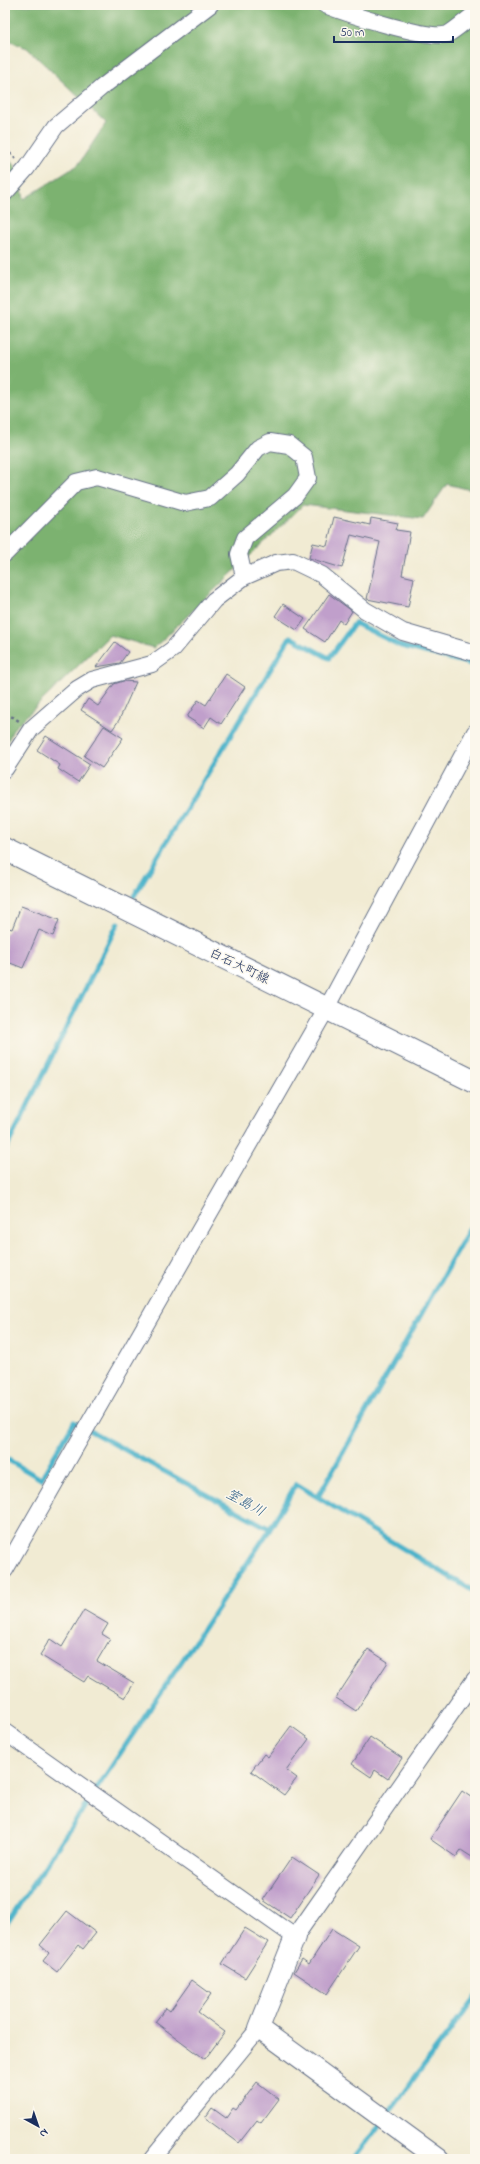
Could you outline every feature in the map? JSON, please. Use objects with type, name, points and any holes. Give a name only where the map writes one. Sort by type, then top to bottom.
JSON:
[{"type":"main road","name":"白石大町線","points":[[5,849],[475,1082]]},
{"type":"street","points":[[5,193],[26,168],[56,126],[102,87],[210,5]]},
{"type":"street","points":[[325,5],[351,15],[432,35],[447,34],[475,14]]},
{"type":"street","points":[[5,554],[76,482],[97,477],[184,503],[210,498],[237,474],[258,448],[270,442],[289,445],[304,457],[308,478],[295,496],[245,538],[239,554],[244,578]]},
{"type":"street","points":[[5,769],[31,729],[77,689],[92,680],[152,664],[173,649],[214,600],[244,578],[276,563],[293,561],[322,575],[365,610],[403,632],[475,653]]},
{"type":"street","points":[[5,1570],[327,1008],[475,732]]},
{"type":"street","points":[[152,2159],[259,2028],[295,1937],[475,1679]]},
{"type":"street","points":[[5,1732],[92,1795],[295,1937]]},
{"type":"street","points":[[259,2028],[439,2159]]},
{"type":"green space","points":[[5,5],[475,5],[475,491],[447,484],[423,519],[303,505],[154,648],[110,635],[13,729],[5,749],[5,156],[18,169],[24,199],[78,165],[106,123],[27,48],[5,40]]},
{"type":"building","points":[[334,517],[370,525],[371,518],[398,523],[396,530],[410,532],[402,575],[414,578],[408,607],[367,599],[380,542],[351,535],[342,568],[309,558],[313,543],[327,546]]},
{"type":"building","points":[[329,594],[352,611],[344,624],[339,620],[325,642],[305,629]]},
{"type":"building","points":[[283,604],[305,619],[297,630],[275,616]]},
{"type":"building","points":[[115,642],[128,652],[120,663],[96,667]]},
{"type":"building","points":[[226,674],[245,687],[221,724],[211,717],[204,728],[187,717],[198,700],[206,705]]},
{"type":"building","points":[[123,681],[136,682],[119,720],[112,730],[81,710],[88,699],[98,706],[114,684]]},
{"type":"building","points":[[104,726],[123,738],[102,768],[84,756]]},
{"type":"building","points":[[46,736],[90,764],[78,782],[58,769],[60,765],[37,750]]},
{"type":"building","points":[[21,906],[59,920],[53,936],[39,930],[23,968],[5,961],[5,936],[9,928],[12,929]]},
{"type":"building","points":[[84,1610],[108,1624],[102,1634],[110,1639],[97,1661],[134,1683],[125,1698],[88,1676],[84,1682],[40,1655],[50,1639],[62,1647]]},
{"type":"building","points":[[368,1649],[388,1662],[356,1711],[336,1698]]},
{"type":"building","points":[[291,1726],[309,1739],[286,1770],[297,1778],[284,1795],[251,1771],[264,1754],[268,1757]]},
{"type":"building","points":[[370,1737],[402,1758],[388,1779],[375,1770],[371,1777],[352,1764]]},
{"type":"building","points":[[462,1791],[475,1800],[475,1859],[461,1850],[456,1857],[430,1839]]},
{"type":"building","points":[[292,1857],[319,1875],[290,1918],[263,1900]]},
{"type":"building","points":[[67,1911],[96,1933],[83,1949],[78,1945],[57,1972],[43,1961],[49,1953],[40,1945]]},
{"type":"building","points":[[245,1928],[268,1942],[245,1978],[222,1964]]},
{"type":"building","points":[[332,1929],[359,1946],[327,1994],[294,1972],[302,1959],[309,1964]]},
{"type":"building","points":[[192,1980],[211,1994],[198,2012],[225,2032],[205,2059],[155,2022],[166,2008],[170,2011]]},
{"type":"building","points":[[257,2082],[279,2099],[261,2123],[257,2120],[239,2143],[205,2118],[212,2108],[226,2118],[233,2108],[236,2110]]},
{"type":"waterway","points":[[134,896],[290,637],[329,658],[355,623],[401,646],[475,665]]},
{"type":"waterway","points":[[5,1151],[118,923]]},
{"type":"waterway","points":[[318,1497],[475,1219]]},
{"type":"waterway","name":"室島川","points":[[5,1458],[41,1479],[74,1422],[270,1529],[296,1484],[475,1592]]},
{"type":"waterway","points":[[5,1926],[270,1529]]},
{"type":"waterway","points":[[386,2116],[475,1997]]},
{"type":"waterway","points":[[354,2159],[381,2123]]}]
